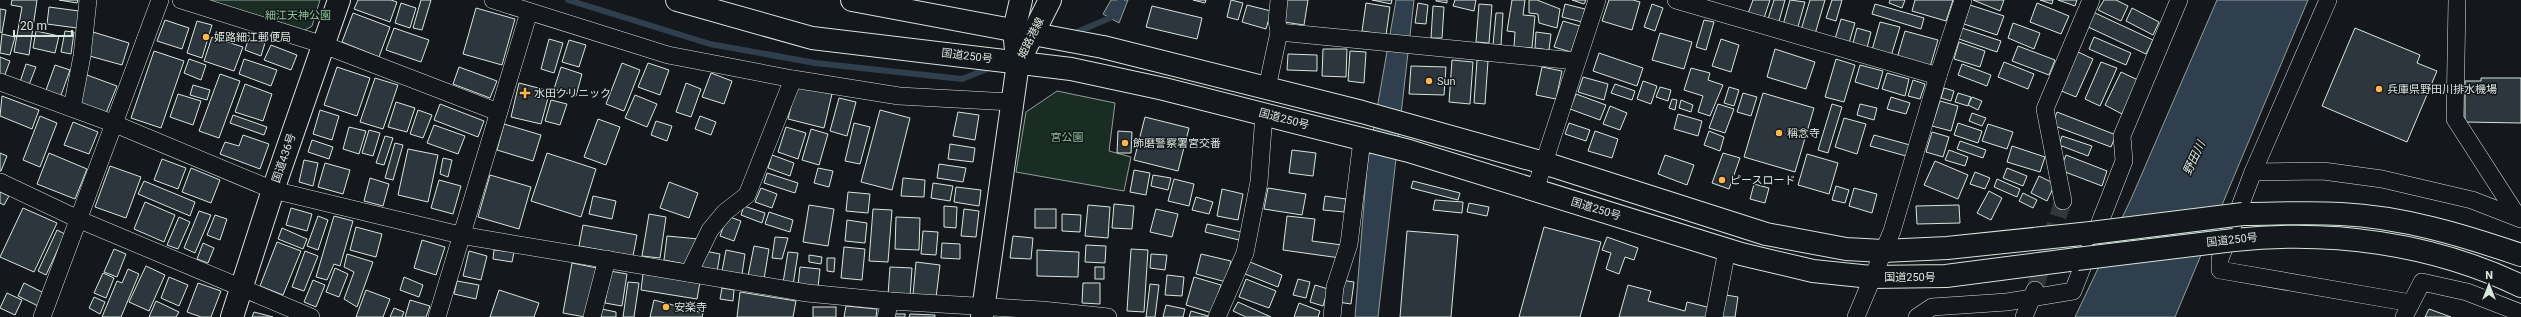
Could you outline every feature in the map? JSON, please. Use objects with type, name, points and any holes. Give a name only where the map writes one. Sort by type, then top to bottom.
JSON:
[{"type":"main road","name":"国道436号","points":[[232,317],[273,190],[339,0]]},
{"type":"main road","name":"国道250号","points":[[677,0],[812,38],[1071,69],[1264,114],[1409,151],[1727,250],[1813,271],[1871,277],[1946,276],[2271,236],[2332,237],[2382,243],[2413,249],[2473,266],[2521,286]]},
{"type":"main road","points":[[852,0],[1103,47],[1267,88],[1362,112],[1544,163],[1766,234],[1846,249],[1883,251],[1947,248],[2091,233],[2243,214],[2341,214],[2400,221],[2455,233],[2521,255]]},
{"type":"main road","name":"姫路港線","points":[[983,312],[1011,102],[1023,32],[1021,0]]},
{"type":"main road","name":"姫路港線","points":[[1023,32],[1050,0]]},
{"type":"street","points":[[72,108],[82,56],[88,0]]},
{"type":"street","points":[[42,317],[80,220],[160,0]]},
{"type":"street","points":[[181,0],[324,45],[498,112]]},
{"type":"street","points":[[493,0],[668,55],[793,79],[899,96],[1011,102]]},
{"type":"street","points":[[1267,88],[1279,32],[1277,21],[1279,0]]},
{"type":"street","points":[[1535,190],[1597,0]]},
{"type":"street","points":[[1676,0],[1938,76]]},
{"type":"street","points":[[1856,317],[1871,277],[1883,251],[1900,203],[1938,76],[1963,0]]},
{"type":"street","points":[[2063,201],[2045,109],[2091,0]]},
{"type":"street","points":[[1917,317],[1932,307],[2007,302],[2034,293],[2073,291],[2124,161],[2122,136],[2179,0]]},
{"type":"street","points":[[2328,0],[2253,172],[2220,259],[2220,270],[2408,310],[2422,282],[2467,292],[2521,313]]},
{"type":"street","points":[[2457,0],[2455,119],[2520,218]]},
{"type":"street","points":[[437,317],[460,235],[529,12]]},
{"type":"street","points":[[1279,32],[1576,61]]},
{"type":"street","points":[[689,273],[710,230],[725,212],[747,195],[793,79]]},
{"type":"street","points":[[0,82],[115,124],[273,190],[460,235],[807,293],[888,309],[983,312],[1042,310],[1108,317]]},
{"type":"street","points":[[1217,317],[1245,253],[1259,182],[1264,114]]},
{"type":"street","points":[[1332,317],[1336,287],[1349,244],[1362,140]]},
{"type":"street","points":[[2253,172],[2323,171],[2382,179],[2472,200],[2520,218]]},
{"type":"street","points":[[0,182],[80,220],[241,290],[311,317]]},
{"type":"street","points":[[1714,317],[1727,250]]},
{"type":"street","points":[[592,317],[608,260]]},
{"type":"street","points":[[2024,317],[2034,293]]},
{"type":"green space","name":"細江天神公園","points":[[204,0],[320,0],[312,26],[300,33]]},
{"type":"green space","name":"宮公園","points":[[1057,91],[1115,103],[1109,151],[1131,157],[1124,191],[1016,172],[1026,112]]},
{"type":"water","points":[[1111,0],[1128,0],[1119,23],[1103,14]]},
{"type":"water","points":[[1396,0],[1414,0],[1378,317],[1355,317],[1367,166]]},
{"type":"water","name":"野田川","points":[[2217,0],[2308,0],[2175,317],[2075,317],[2131,199]]},
{"type":"building","points":[[12,0],[37,0],[29,55],[14,52],[22,7],[11,5]]},
{"type":"building","points":[[59,0],[78,0],[77,3]]},
{"type":"building","points":[[358,0],[391,0],[397,2],[390,22],[354,9]]},
{"type":"building","points":[[421,0],[431,0],[422,30],[413,28]]},
{"type":"building","points":[[1193,0],[1206,0],[1205,3]]},
{"type":"building","points":[[1231,0],[1243,3],[1238,20],[1227,17]]},
{"type":"building","points":[[1287,0],[1308,0],[1304,25],[1284,22]]},
{"type":"building","points":[[1372,0],[1392,0],[1391,4]]},
{"type":"building","points":[[1447,0],[1447,3],[1436,1]]},
{"type":"building","points":[[1455,0],[1476,0],[1474,11],[1453,6]]},
{"type":"building","points":[[1512,0],[1525,0],[1523,15],[1535,16],[1532,48],[1514,47],[1515,32],[1507,31]]},
{"type":"building","points":[[1529,0],[1537,0],[1560,9],[1557,28],[1539,23],[1538,14],[1529,13]]},
{"type":"building","points":[[1572,0],[1586,0],[1584,4]]},
{"type":"building","points":[[1609,0],[1633,0],[1640,2],[1632,30],[1602,21]]},
{"type":"building","points":[[1753,0],[1770,0],[1763,21],[1747,16]]},
{"type":"building","points":[[1774,0],[1785,0],[1778,25],[1767,22]]},
{"type":"building","points":[[1790,0],[1805,2],[1797,30],[1783,25]]},
{"type":"building","points":[[1810,0],[1825,0],[1815,34],[1801,30]]},
{"type":"building","points":[[1832,0],[1842,0],[1836,21],[1826,18]]},
{"type":"building","points":[[1890,0],[1905,0],[1902,8],[1889,3]]},
{"type":"building","points":[[1915,0],[1953,0],[1946,21],[1912,11]]},
{"type":"building","points":[[1973,0],[2004,0],[2000,11]]},
{"type":"building","points":[[2040,0],[2053,0],[2052,4]]},
{"type":"building","points":[[2058,0],[2077,0],[2075,6]]},
{"type":"building","points":[[2104,0],[2116,0],[2128,6],[2121,21],[2098,10]]},
{"type":"building","points":[[401,3],[416,8],[410,28],[395,23]]},
{"type":"building","points":[[1366,3],[1390,7],[1386,35],[1362,31]]},
{"type":"building","points":[[1418,3],[1428,5],[1426,24],[1415,23]]},
{"type":"building","points":[[2037,3],[2069,16],[2061,34],[2030,22]]},
{"type":"building","points":[[1479,4],[1492,5],[1489,43],[1476,42]]},
{"type":"building","points":[[1565,4],[1585,9],[1582,22],[1562,17]]},
{"type":"building","points":[[1652,4],[1663,8],[1655,31],[1644,27]]},
{"type":"building","points":[[1875,4],[1924,18],[1921,29],[1872,14]]},
{"type":"building","points":[[1247,5],[1271,11],[1266,29],[1242,22]]},
{"type":"building","points":[[1970,5],[2004,16],[1997,35],[1964,24]]},
{"type":"building","points":[[1152,6],[1202,18],[1197,39],[1146,27]]},
{"type":"building","points":[[1433,6],[1444,7],[1442,38],[1431,38]]},
{"type":"building","points":[[49,7],[79,11],[77,28],[47,24]]},
{"type":"building","points":[[476,8],[515,19],[502,65],[463,54]]},
{"type":"building","points":[[2132,8],[2159,22],[2153,35],[2126,21]]},
{"type":"building","points":[[0,9],[6,10],[2,33],[0,32]]},
{"type":"building","points":[[2093,12],[2153,40],[2146,54],[2086,26]]},
{"type":"building","points":[[353,13],[390,27],[379,57],[342,42]]},
{"type":"building","points":[[1496,13],[1503,13],[1501,45],[1493,45]]},
{"type":"building","points":[[1841,19],[1855,23],[1849,43],[1835,39]]},
{"type":"building","points":[[165,20],[189,28],[182,49],[157,41]]},
{"type":"building","points":[[1704,20],[1714,22],[1706,50],[1696,47]]},
{"type":"building","points":[[197,21],[212,25],[202,58],[187,53]]},
{"type":"building","points":[[1563,21],[1580,26],[1571,52],[1554,47]]},
{"type":"building","points":[[1880,22],[1900,27],[1891,56],[1872,50]]},
{"type":"building","points":[[2013,23],[2040,33],[2034,49],[2008,38]]},
{"type":"building","points":[[394,28],[429,40],[421,62],[386,50]]},
{"type":"building","points":[[1857,28],[1871,32],[1867,48],[1853,43]]},
{"type":"building","points":[[1962,28],[2001,41],[1997,52],[1959,39]]},
{"type":"building","name":"兵庫県野田川排水機場","points":[[2355,28],[2420,55],[2417,63],[2437,71],[2407,142],[2322,106]]},
{"type":"building","points":[[36,31],[59,36],[55,53],[33,48]]},
{"type":"building","points":[[65,31],[74,32],[71,54],[61,52]]},
{"type":"building","points":[[1905,31],[1938,40],[1930,67],[1897,58]]},
{"type":"building","points":[[93,32],[129,43],[122,65],[86,55]]},
{"type":"building","points":[[1536,32],[1551,34],[1549,50],[1535,48]]},
{"type":"building","points":[[1660,33],[1692,42],[1684,69],[1652,60]]},
{"type":"building","points":[[2,34],[15,37],[10,55],[0,53]]},
{"type":"building","points":[[212,37],[243,47],[234,71],[204,61]]},
{"type":"building","points":[[249,37],[265,43],[261,56],[245,50]]},
{"type":"building","points":[[2094,37],[2131,53],[2126,65],[2089,49]]},
{"type":"building","points":[[549,39],[563,43],[554,73],[541,69]]},
{"type":"building","points":[[1721,39],[1739,45],[1731,72],[1712,66]]},
{"type":"building","points":[[569,40],[586,45],[579,67],[562,62]]},
{"type":"building","points":[[1959,42],[1985,51],[1980,67],[1954,59]]},
{"type":"building","points":[[271,45],[297,55],[291,70],[264,60]]},
{"type":"building","points":[[2018,46],[2055,60],[2049,75],[2012,61]]},
{"type":"building","points":[[1323,49],[1347,49],[1346,77],[1322,76]]},
{"type":"building","points":[[1775,49],[1815,62],[1806,89],[1767,77]]},
{"type":"building","points":[[154,51],[184,61],[161,128],[131,118]]},
{"type":"building","points":[[1350,51],[1366,52],[1364,83],[1348,81]]},
{"type":"building","points":[[2076,51],[2093,59],[2076,97],[2059,90]]},
{"type":"building","points":[[1599,53],[1643,68],[1637,86],[1593,71]]},
{"type":"building","points":[[1288,54],[1317,55],[1317,71],[1287,70]]},
{"type":"building","points":[[0,57],[10,61],[4,77],[0,76]]},
{"type":"building","points":[[189,59],[206,65],[201,80],[184,73]]},
{"type":"building","points":[[244,59],[277,70],[271,86],[239,74]]},
{"type":"building","points":[[1836,59],[1855,65],[1844,102],[1825,97]]},
{"type":"building","points":[[1452,60],[1473,62],[1470,104],[1449,102]]},
{"type":"building","points":[[1477,60],[1488,61],[1485,104],[1474,103]]},
{"type":"building","points":[[2004,62],[2034,74],[2028,89],[1998,77]]},
{"type":"building","points":[[2101,62],[2117,68],[2100,106],[2085,99]]},
{"type":"building","points":[[622,63],[640,70],[624,111],[606,104]]},
{"type":"building","points":[[648,63],[669,70],[660,95],[638,87]]},
{"type":"building","points":[[26,64],[36,67],[29,85],[20,82]]},
{"type":"building","points":[[1962,64],[1991,75],[1987,86],[1958,75]]},
{"type":"building","points":[[55,65],[70,70],[60,98],[45,93]]},
{"type":"building","points":[[1860,65],[1883,71],[1878,89],[1855,82]]},
{"type":"building","points":[[1411,66],[1446,67],[1444,95],[1409,94]]},
{"type":"building","points":[[337,67],[370,78],[357,116],[324,105]]},
{"type":"building","points":[[459,67],[497,81],[490,98],[453,84]]},
{"type":"building","points":[[561,67],[582,74],[576,96],[554,89]]},
{"type":"building","points":[[1542,67],[1562,71],[1556,99],[1536,95]]},
{"type":"building","points":[[1691,68],[1710,73],[1708,80],[1723,85],[1710,116],[1698,112],[1703,96],[1684,90]]},
{"type":"building","points":[[2121,72],[2138,80],[2122,114],[2105,105]]},
{"type":"building","points":[[711,73],[732,81],[724,104],[702,97]]},
{"type":"building","points":[[1887,73],[1909,79],[1905,96],[1882,89]]},
{"type":"building","points":[[220,74],[240,81],[219,138],[199,131]]},
{"type":"building","points":[[87,75],[117,86],[106,113],[76,102]]},
{"type":"building","points":[[1583,77],[1608,84],[1604,100],[1578,92]]},
{"type":"building","points":[[375,78],[398,85],[383,129],[360,122]]},
{"type":"building","points":[[2481,78],[2521,78],[2521,123],[2465,122],[2465,81],[2481,81]]},
{"type":"building","points":[[1913,80],[1925,84],[1920,99],[1908,96]]},
{"type":"building","points":[[1643,81],[1657,86],[1651,104],[1637,99]]},
{"type":"building","points":[[519,83],[550,91],[541,124],[511,117]]},
{"type":"building","points":[[686,83],[701,89],[691,117],[676,112]]},
{"type":"building","points":[[245,84],[272,94],[263,121],[235,112]]},
{"type":"building","points":[[1615,84],[1635,91],[1632,100],[1611,93]]},
{"type":"building","points":[[193,85],[210,90],[207,100],[190,95]]},
{"type":"building","points":[[796,86],[832,94],[824,128],[788,119]]},
{"type":"building","points":[[1660,87],[1671,90],[1668,101],[1656,97]]},
{"type":"building","points":[[1729,87],[1739,90],[1734,106],[1724,103]]},
{"type":"building","points":[[1944,88],[1954,91],[1951,101],[1941,98]]},
{"type":"building","points":[[1743,93],[1757,97],[1751,116],[1737,112]]},
{"type":"building","name":"稱念寺","points":[[1763,93],[1814,108],[1795,172],[1744,157]]},
{"type":"building","points":[[1958,93],[1971,97],[1968,106],[1955,102]]},
{"type":"building","points":[[178,94],[201,101],[193,125],[170,117]]},
{"type":"building","points":[[1576,94],[1606,105],[1600,120],[1570,109]]},
{"type":"building","points":[[635,95],[657,104],[647,127],[625,118]]},
{"type":"building","points":[[2,96],[39,110],[32,129],[0,116]]},
{"type":"building","points":[[1891,97],[1910,103],[1906,114],[1887,109]]},
{"type":"building","points":[[1972,97],[1982,101],[1978,110],[1968,105]]},
{"type":"building","points":[[839,98],[856,102],[847,136],[830,131]]},
{"type":"building","points":[[1672,99],[1677,100],[1675,110],[1669,108]]},
{"type":"building","points":[[551,100],[567,104],[560,125],[545,121]]},
{"type":"building","points":[[1681,100],[1693,105],[1691,112],[1679,108]]},
{"type":"building","points":[[1940,101],[1958,106],[1951,131],[1932,126]]},
{"type":"building","points":[[396,102],[415,108],[407,132],[388,127]]},
{"type":"building","points":[[440,104],[484,121],[478,137],[434,120]]},
{"type":"building","points":[[1718,104],[1734,109],[1725,133],[1709,128]]},
{"type":"building","points":[[1832,104],[1842,107],[1828,153],[1818,150]]},
{"type":"building","points":[[1860,104],[1877,108],[1874,120],[1857,115]]},
{"type":"building","points":[[1610,106],[1627,113],[1620,130],[1603,124]]},
{"type":"building","points":[[320,110],[339,116],[332,140],[313,134]]},
{"type":"building","points":[[418,110],[432,115],[423,138],[410,134]]},
{"type":"building","points":[[880,110],[910,118],[892,190],[861,182]]},
{"type":"building","points":[[958,112],[979,115],[975,140],[953,136]]},
{"type":"building","points":[[2057,112],[2116,135],[2111,147],[2052,125]]},
{"type":"building","points":[[1972,113],[1986,118],[1982,126],[1969,121]]},
{"type":"building","points":[[1678,114],[1702,121],[1698,136],[1674,129]]},
{"type":"building","points":[[233,115],[267,127],[264,135],[230,123]]},
{"type":"building","points":[[40,116],[57,123],[40,167],[23,160]]},
{"type":"building","points":[[700,116],[716,122],[711,135],[695,129]]},
{"type":"building","points":[[1145,117],[1189,128],[1178,171],[1134,160]]},
{"type":"building","points":[[1844,118],[1866,124],[1857,154],[1835,147]]},
{"type":"building","points":[[598,119],[620,127],[606,165],[584,157]]},
{"type":"building","points":[[656,121],[672,126],[667,141],[651,135]]},
{"type":"building","points":[[73,122],[98,132],[89,154],[64,145]]},
{"type":"building","points":[[854,123],[870,127],[860,164],[845,161]]},
{"type":"building","points":[[1569,123],[1590,130],[1586,141],[1565,134]]},
{"type":"building","points":[[1958,123],[1982,131],[1978,143],[1954,135]]},
{"type":"building","points":[[504,124],[541,135],[533,161],[497,150]]},
{"type":"building","points":[[1988,124],[2013,132],[2007,149],[1982,141]]},
{"type":"building","points":[[434,125],[465,136],[458,154],[427,143]]},
{"type":"building","points":[[349,127],[366,131],[359,154],[343,149]]},
{"type":"building","points":[[786,127],[806,133],[798,159],[778,152]]},
{"type":"building","points":[[811,129],[828,134],[819,165],[802,160]]},
{"type":"building","points":[[369,130],[380,133],[373,156],[362,153]]},
{"type":"building","points":[[1118,131],[1132,132],[1131,153],[1117,153]]},
{"type":"building","points":[[1595,131],[1618,139],[1612,158],[1588,151]]},
{"type":"building","points":[[1709,131],[1724,137],[1720,151],[1704,145]]},
{"type":"building","points":[[1932,132],[1949,137],[1943,157],[1926,152]]},
{"type":"building","points":[[243,135],[269,144],[260,169],[220,154],[225,142],[239,146]]},
{"type":"building","points":[[1874,135],[1910,145],[1906,156],[1870,146]]},
{"type":"building","points":[[385,136],[393,138],[384,165],[376,163]]},
{"type":"building","points":[[2062,136],[2092,146],[2088,156],[2059,145]]},
{"type":"building","points":[[312,140],[333,147],[329,159],[308,152]]},
{"type":"building","points":[[1960,141],[1986,150],[1983,158],[1957,149]]},
{"type":"building","points":[[395,143],[403,145],[393,180],[385,178]]},
{"type":"building","points":[[950,144],[975,148],[973,162],[948,159]]},
{"type":"building","points":[[2012,146],[2045,157],[2040,172],[2007,162]]},
{"type":"building","points":[[408,149],[438,155],[428,202],[398,195]]},
{"type":"building","points":[[1292,150],[1316,153],[1313,176],[1289,173]]},
{"type":"building","points":[[1949,150],[1968,157],[1965,166],[1945,160]]},
{"type":"building","points":[[0,153],[7,156],[1,171],[0,171]]},
{"type":"building","points":[[49,153],[87,169],[75,199],[37,184]]},
{"type":"building","points":[[547,153],[596,169],[581,217],[531,201]]},
{"type":"building","points":[[1723,153],[1740,158],[1729,189],[1712,183]]},
{"type":"building","points":[[1807,154],[1838,163],[1829,194],[1798,185]]},
{"type":"building","points":[[772,155],[794,163],[790,176],[768,168]]},
{"type":"building","points":[[1665,155],[1694,165],[1687,185],[1658,174]]},
{"type":"building","points":[[2066,155],[2107,171],[2102,186],[2060,170]]},
{"type":"building","points":[[443,158],[452,160],[448,177],[440,174]]},
{"type":"building","points":[[162,159],[186,168],[178,189],[154,180]]},
{"type":"building","points":[[304,160],[318,163],[313,186],[299,182]]},
{"type":"building","points":[[1935,161],[1968,175],[1958,199],[1924,185]]},
{"type":"building","points":[[325,163],[350,170],[343,194],[318,187]]},
{"type":"building","points":[[939,164],[966,168],[963,182],[937,178]]},
{"type":"building","points":[[110,166],[141,177],[126,218],[95,207]]},
{"type":"building","points":[[191,168],[220,180],[211,203],[182,192]]},
{"type":"building","points":[[818,168],[833,171],[829,187],[814,183]]},
{"type":"building","points":[[2007,168],[2027,176],[2023,186],[2003,178]]},
{"type":"building","points":[[1134,170],[1150,173],[1146,195],[1130,192]]},
{"type":"building","points":[[1975,172],[1990,178],[1985,189],[1970,184]]},
{"type":"building","points":[[767,173],[798,183],[795,193],[764,183]]},
{"type":"building","points":[[490,175],[531,187],[519,229],[478,217]]},
{"type":"building","points":[[1153,175],[1171,178],[1168,190],[1151,186]]},
{"type":"building","points":[[2039,176],[2055,184],[2047,201],[2031,193]]},
{"type":"building","points":[[370,178],[389,184],[383,206],[364,201]]},
{"type":"building","points":[[903,178],[925,180],[924,197],[901,196]]},
{"type":"building","points":[[1174,179],[1194,184],[1189,206],[1168,201]]},
{"type":"building","points":[[1997,179],[2020,189],[2017,197],[1994,187]]},
{"type":"building","points":[[439,180],[461,186],[453,214],[431,208]]},
{"type":"building","points":[[144,181],[195,202],[190,216],[138,194]]},
{"type":"building","points":[[1413,181],[1460,193],[1458,200],[1411,188]]},
{"type":"building","points":[[669,182],[698,193],[689,218],[660,208]]},
{"type":"building","points":[[933,183],[953,186],[950,201],[931,198]]},
{"type":"building","points":[[1754,184],[1769,188],[1765,203],[1750,199]]},
{"type":"building","points":[[1836,186],[1849,190],[1845,203],[1832,200]]},
{"type":"building","points":[[956,187],[981,190],[979,206],[954,202]]},
{"type":"building","points":[[761,188],[777,194],[772,208],[755,202]]},
{"type":"building","points":[[1268,188],[1306,194],[1302,215],[1264,209]]},
{"type":"building","points":[[1854,188],[1877,194],[1872,213],[1849,206]]},
{"type":"building","points":[[1222,189],[1243,194],[1238,220],[1217,216]]},
{"type":"building","points":[[1989,191],[2002,198],[1991,220],[1977,213]]},
{"type":"building","points":[[0,192],[9,196],[4,205],[0,203]]},
{"type":"building","points":[[848,192],[870,194],[868,213],[846,211]]},
{"type":"building","points":[[2023,193],[2037,200],[2033,208],[2019,201]]},
{"type":"building","points":[[593,196],[616,201],[612,219],[589,214]]},
{"type":"building","points":[[1325,196],[1346,199],[1344,212],[1323,210]]},
{"type":"building","points":[[1196,197],[1213,202],[1209,214],[1192,210]]},
{"type":"building","points":[[1435,200],[1463,202],[1462,213],[1433,210]]},
{"type":"building","points":[[145,202],[175,215],[164,242],[134,229]]},
{"type":"building","points":[[1469,203],[1489,207],[1487,216],[1467,212]]},
{"type":"building","points":[[1114,204],[1134,206],[1132,229],[1112,228]]},
{"type":"building","points":[[809,205],[834,209],[828,246],[803,242]]},
{"type":"building","points":[[1088,205],[1110,207],[1108,238],[1085,236]]},
{"type":"building","points":[[1959,205],[1960,223],[1917,224],[1916,206]]},
{"type":"building","points":[[744,206],[765,213],[762,223],[741,215]]},
{"type":"building","points":[[944,206],[957,207],[956,228],[944,227]]},
{"type":"building","points":[[23,208],[57,223],[34,272],[0,257]]},
{"type":"building","points":[[291,208],[312,214],[307,231],[286,225]]},
{"type":"building","points":[[873,209],[892,210],[888,262],[869,261]]},
{"type":"building","points":[[964,209],[979,211],[976,237],[961,236]]},
{"type":"building","points":[[1035,209],[1056,209],[1056,228],[1035,228]]},
{"type":"building","points":[[1156,209],[1178,214],[1172,237],[1150,232]]},
{"type":"building","points":[[199,211],[211,215],[195,253],[184,248]]},
{"type":"building","points":[[769,212],[793,220],[790,232],[765,224]]},
{"type":"building","points":[[649,214],[666,217],[660,258],[642,256]]},
{"type":"building","points":[[1062,214],[1081,215],[1080,232],[1062,231]]},
{"type":"building","points":[[215,215],[227,219],[220,240],[207,235]]},
{"type":"building","points":[[318,216],[328,220],[318,250],[307,246]]},
{"type":"building","points":[[334,216],[353,221],[340,266],[334,264],[327,280],[316,277]]},
{"type":"building","points":[[727,216],[741,221],[734,241],[720,236]]},
{"type":"building","points":[[1287,216],[1315,219],[1312,241],[1342,245],[1340,258],[1283,250]]},
{"type":"building","points":[[179,217],[190,222],[178,249],[167,245]]},
{"type":"building","points":[[896,217],[920,218],[919,250],[895,249]]},
{"type":"building","points":[[847,220],[867,223],[865,243],[845,241]]},
{"type":"building","points":[[1207,224],[1241,232],[1239,240],[1205,232]]},
{"type":"building","points":[[583,225],[637,235],[633,256],[579,246]]},
{"type":"building","points":[[356,227],[382,234],[376,257],[350,250]]},
{"type":"building","points":[[1544,227],[1601,242],[1580,317],[1519,317]]},
{"type":"building","points":[[282,228],[307,239],[303,249],[278,239]]},
{"type":"building","points":[[57,230],[65,234],[46,275],[38,271]]},
{"type":"building","points":[[923,231],[938,232],[936,255],[921,254]]},
{"type":"building","points":[[1407,231],[1458,235],[1451,317],[1400,317]]},
{"type":"building","points":[[667,236],[699,239],[690,265],[664,260]]},
{"type":"building","points":[[1013,236],[1033,238],[1031,259],[1010,258]]},
{"type":"building","points":[[775,237],[788,238],[782,259],[772,258]]},
{"type":"building","points":[[1607,237],[1638,248],[1634,260],[1625,257],[1619,274],[1606,269],[1611,253],[1602,250]]},
{"type":"building","points":[[422,240],[445,247],[436,275],[414,268]]},
{"type":"building","points":[[277,242],[301,251],[283,295],[260,286]]},
{"type":"building","points":[[203,243],[214,248],[208,263],[197,259]]},
{"type":"building","points":[[942,243],[960,244],[960,259],[941,258]]},
{"type":"building","points":[[1086,245],[1106,246],[1105,263],[1085,262]]},
{"type":"building","points":[[754,246],[769,249],[764,279],[748,276]]},
{"type":"building","points":[[844,247],[865,249],[862,280],[841,278]]},
{"type":"building","points":[[114,249],[126,254],[117,277],[104,272]]},
{"type":"building","points":[[1131,249],[1148,250],[1144,312],[1127,311]]},
{"type":"building","points":[[494,250],[514,252],[512,262],[493,259]]},
{"type":"building","points":[[726,250],[745,254],[742,274],[722,271]]},
{"type":"building","points":[[1037,250],[1079,252],[1078,277],[1037,276]]},
{"type":"building","points":[[305,251],[318,256],[304,291],[292,287]]},
{"type":"building","points":[[469,251],[487,256],[481,280],[463,276]]},
{"type":"building","points":[[705,251],[720,254],[717,272],[701,269]]},
{"type":"building","points":[[788,252],[798,253],[793,285],[783,283]]},
{"type":"building","points":[[347,254],[373,262],[357,307],[344,299],[354,272],[344,267]]},
{"type":"building","points":[[1151,254],[1167,255],[1165,270],[1150,268]]},
{"type":"building","points":[[1201,254],[1231,261],[1226,282],[1196,274]]},
{"type":"building","points":[[809,255],[822,257],[821,264],[809,262]]},
{"type":"building","points":[[827,258],[835,258],[834,272],[827,271]]},
{"type":"building","points":[[916,262],[940,265],[936,298],[913,295]]},
{"type":"building","points":[[1250,262],[1282,275],[1278,287],[1245,274]]},
{"type":"building","points":[[572,263],[597,268],[585,317],[563,313]]},
{"type":"building","points":[[146,266],[165,275],[149,311],[129,302]]},
{"type":"building","points":[[800,267],[820,269],[818,287],[798,285]]},
{"type":"building","points":[[890,267],[912,268],[910,297],[888,295]]},
{"type":"building","points":[[1095,267],[1104,267],[1104,279],[1095,279]]},
{"type":"building","points":[[335,268],[348,274],[339,297],[326,292]]},
{"type":"building","points":[[128,269],[139,274],[121,317],[102,317],[117,281],[122,283]]},
{"type":"building","points":[[610,271],[627,274],[622,306],[605,303]]},
{"type":"building","points":[[103,273],[114,278],[106,298],[94,293]]},
{"type":"building","points":[[643,274],[700,282],[697,299],[641,290]]},
{"type":"building","points":[[1167,275],[1184,277],[1182,296],[1165,295]]},
{"type":"building","points":[[169,277],[188,285],[179,306],[161,298]]},
{"type":"building","points":[[404,277],[423,285],[419,297],[400,290]]},
{"type":"building","points":[[1194,277],[1221,285],[1212,313],[1186,305]]},
{"type":"building","points":[[1246,279],[1276,291],[1269,308],[1239,297]]},
{"type":"building","points":[[1298,279],[1310,282],[1306,298],[1293,295]]},
{"type":"building","points":[[313,280],[325,285],[316,307],[304,302]]},
{"type":"building","points":[[1341,280],[1354,282],[1351,304],[1338,302]]},
{"type":"building","points":[[457,281],[479,285],[476,299],[454,294]]},
{"type":"building","points":[[628,282],[639,283],[634,317],[623,317]]},
{"type":"building","points":[[24,283],[44,293],[38,306],[18,296]]},
{"type":"building","points":[[198,283],[221,291],[211,317],[201,317],[187,312]]},
{"type":"building","points":[[1083,283],[1100,283],[1100,304],[1082,303]]},
{"type":"building","points":[[1150,284],[1159,285],[1155,317],[1146,317]]},
{"type":"building","points":[[1315,285],[1328,289],[1323,306],[1310,302]]},
{"type":"building","points":[[1628,285],[1651,291],[1648,301],[1685,311],[1687,302],[1711,308],[1709,317],[1619,317]]},
{"type":"building","points":[[722,288],[734,290],[733,301],[720,299]]},
{"type":"building","points":[[366,290],[390,299],[383,317],[356,317]]},
{"type":"building","points":[[499,290],[539,303],[534,317],[490,317]]},
{"type":"building","points":[[740,292],[796,301],[793,317],[737,317]]},
{"type":"building","points":[[7,293],[22,300],[15,315],[0,308]]},
{"type":"building","points":[[1726,295],[1738,297],[1735,317],[1722,317]]},
{"type":"building","points":[[94,297],[105,302],[100,314],[89,308]]},
{"type":"building","points":[[410,300],[430,306],[426,317],[405,317]]},
{"type":"building","name":"安楽寺","points":[[654,300],[703,313],[702,317],[650,317]]},
{"type":"building","points":[[156,301],[179,312],[176,317],[149,317]]},
{"type":"building","points":[[1238,302],[1271,317],[1246,317],[1233,311]]},
{"type":"building","points":[[1299,303],[1320,311],[1318,317],[1294,317]]},
{"type":"building","points":[[1166,305],[1185,309],[1183,317],[1163,317]]},
{"type":"building","points":[[846,306],[877,309],[876,317],[844,317]]},
{"type":"building","points":[[813,307],[836,307],[836,317],[813,317]]},
{"type":"building","points":[[394,308],[404,312],[402,317],[390,317]]},
{"type":"building","points":[[602,309],[616,312],[616,317],[601,317]]},
{"type":"building","points":[[2429,309],[2451,317],[2425,317]]},
{"type":"building","points":[[1191,311],[1208,316],[1208,317],[1189,317]]},
{"type":"building","points":[[254,312],[273,317],[252,317]]},
{"type":"building","points":[[892,314],[905,314],[905,317],[892,317]]},
{"type":"building","points":[[910,314],[935,315],[935,317],[909,317]]},
{"type":"waterway","points":[[568,0],[710,44],[815,63],[962,79],[992,67]]},
{"type":"waterway","points":[[1072,34],[1110,18],[1121,0]]},
{"type":"tunnel","points":[[2035,288],[2063,201]]},
{"type":"place","name":"姫路細江郵便局","points":[[206,37]]},
{"type":"place","name":"Sun","points":[[1429,81]]},
{"type":"place","name":"兵庫県野田川排水機場","points":[[2379,89]]},
{"type":"place","name":"水田クリニック","points":[[525,93]]},
{"type":"place","name":"稱念寺","points":[[1779,133]]},
{"type":"place","name":"飾磨警察署宮交番","points":[[1125,143]]},
{"type":"place","name":"ピースロード","points":[[1722,180]]},
{"type":"place","name":"安楽寺","points":[[666,307]]}]
